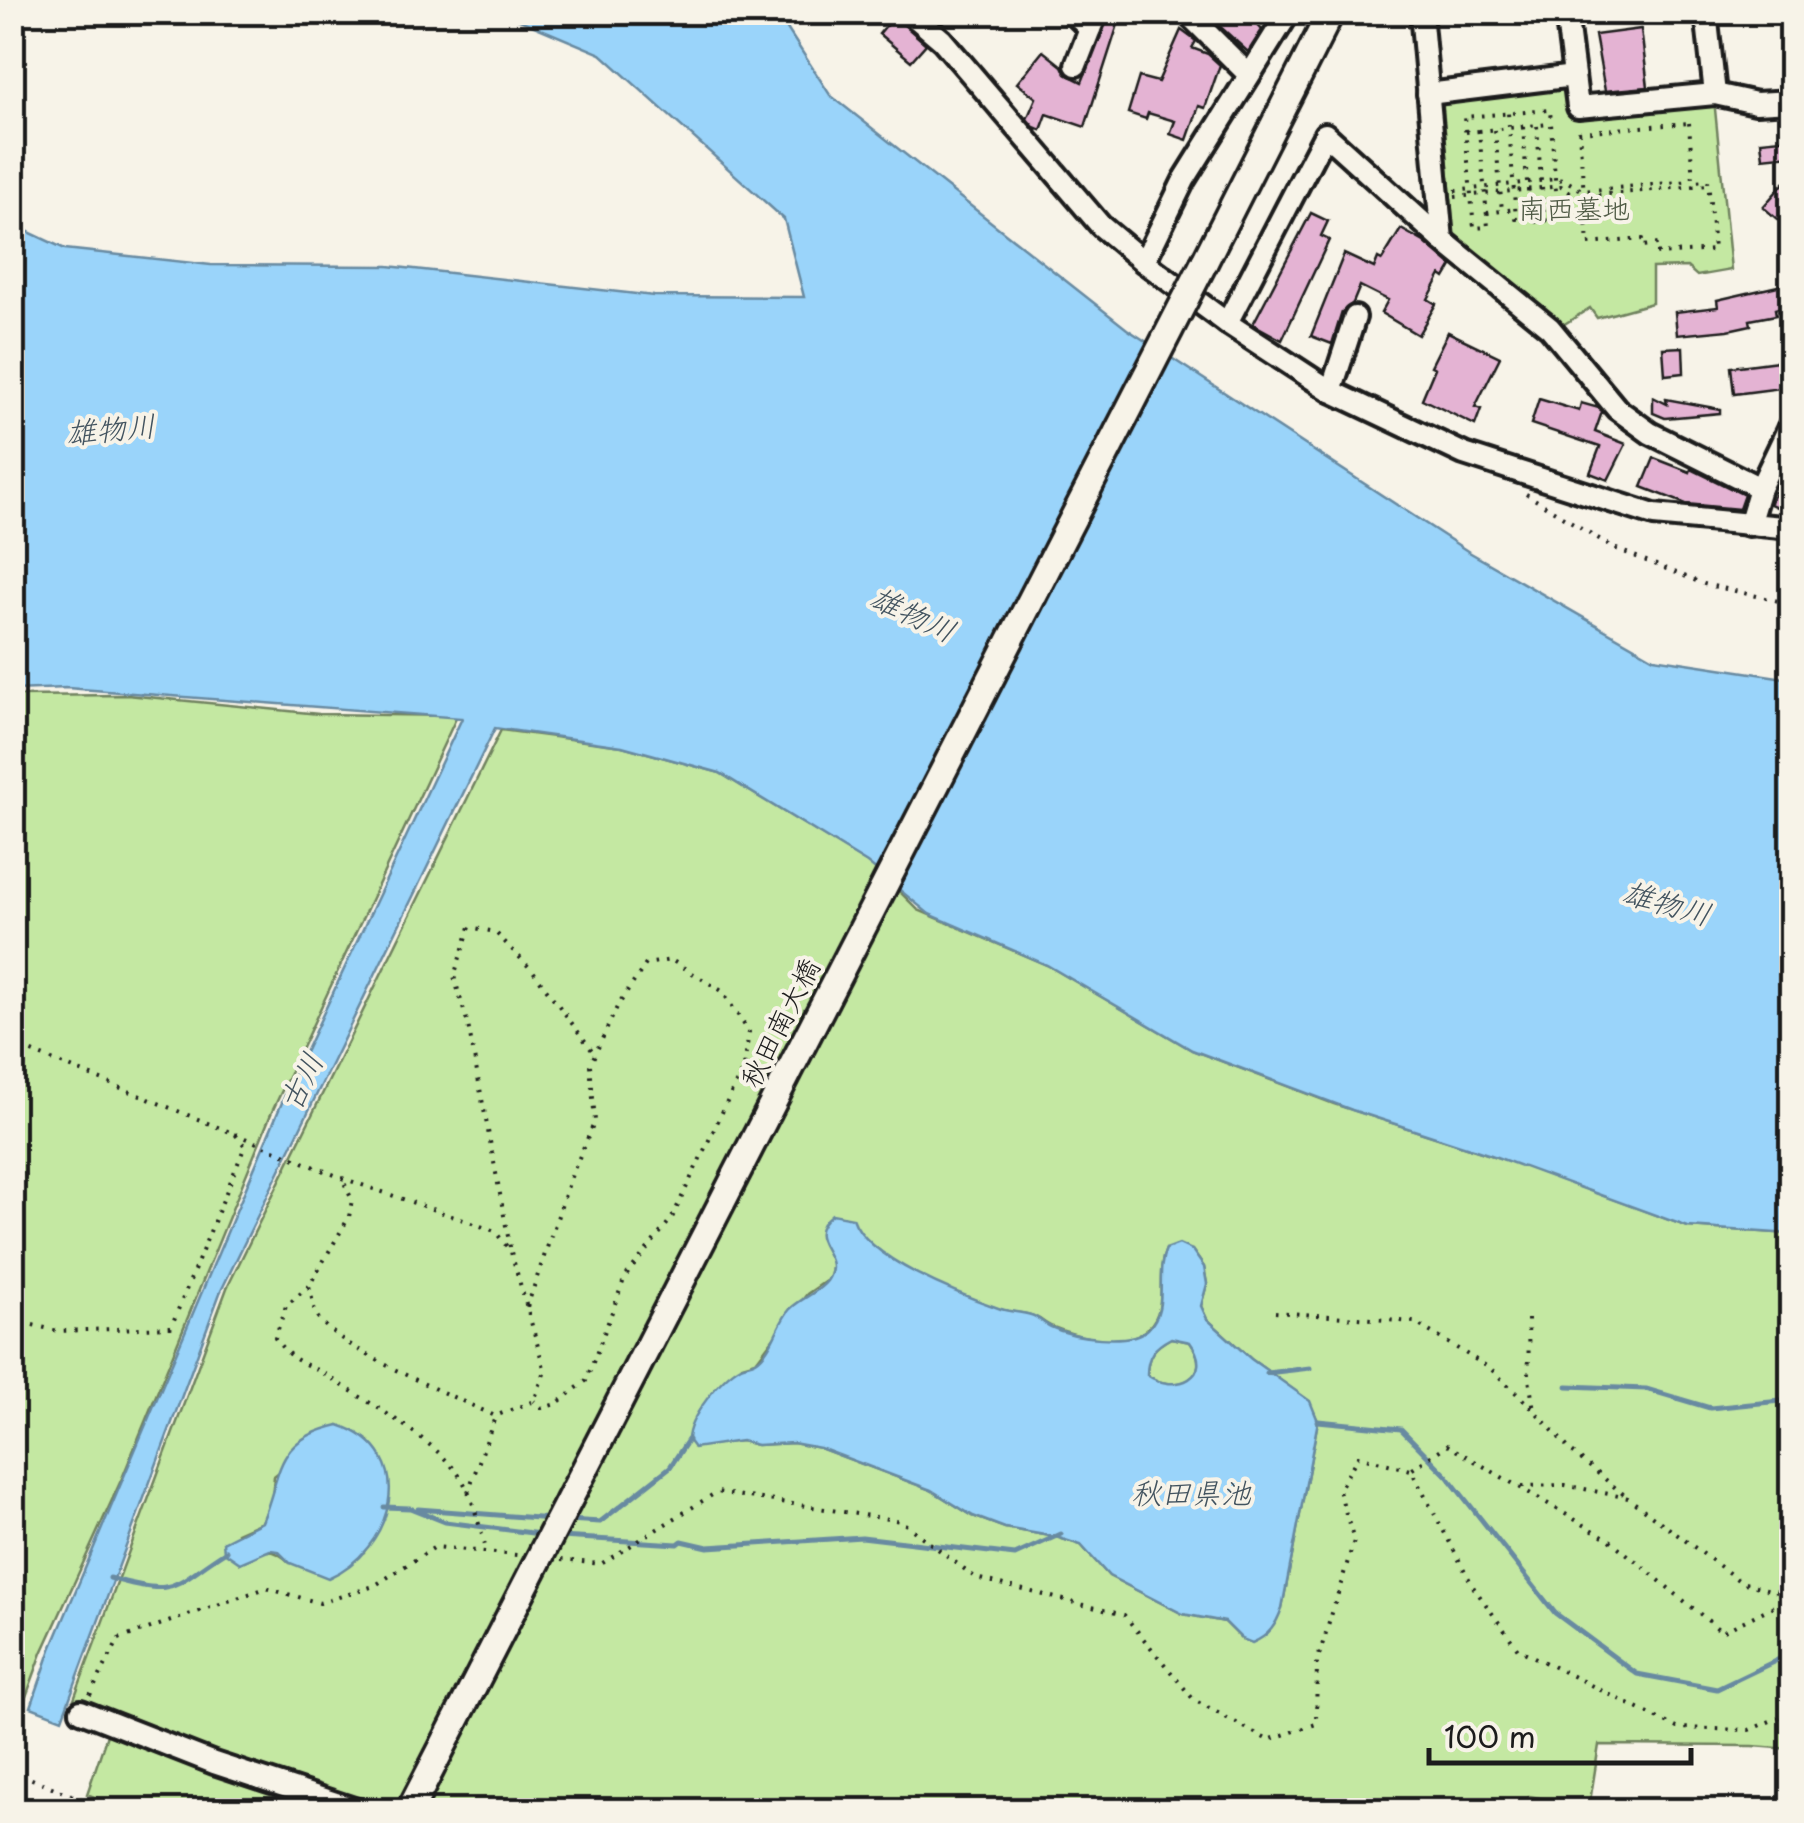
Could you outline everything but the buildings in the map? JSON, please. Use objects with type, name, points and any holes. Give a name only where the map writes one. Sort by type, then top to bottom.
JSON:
[{"type":"street","points":[[909,12],[942,40],[1101,226],[1227,323],[1331,392],[1464,454],[1654,515],[1792,528]]},
{"type":"street","points":[[1072,12],[1094,20],[1076,65]]},
{"type":"street","points":[[1186,12],[1249,76]]},
{"type":"street","points":[[1144,262],[1184,180],[1288,12]]},
{"type":"street","name":"秋田南大橋","points":[[410,1810],[1331,12]]},
{"type":"street","points":[[1420,12],[1442,240]]},
{"type":"street","points":[[1566,12],[1578,107],[1715,94],[1756,103],[1792,101]]},
{"type":"street","points":[[1706,12],[1715,94]]},
{"type":"street","points":[[1428,94],[1574,76]]},
{"type":"street","points":[[1227,323],[1325,134],[1442,240],[1550,328],[1572,359],[1618,409],[1650,433],[1760,488]]},
{"type":"street","points":[[1331,392],[1355,316]]},
{"type":"street","points":[[1750,524],[1760,488],[1792,422]]},
{"type":"street","points":[[82,1711],[214,1763],[358,1810]]},
{"type":"path","points":[[1479,131],[1488,227],[1474,228],[1464,116],[1550,110],[1558,219],[1533,222],[1529,218],[1522,127]]},
{"type":"path","points":[[1508,113],[1516,219],[1529,218]]},
{"type":"path","points":[[1500,188],[1485,194],[1450,194],[1484,186],[1527,186],[1556,187],[1577,197],[1584,193],[1708,180],[1714,250],[1658,254],[1658,244],[1643,246],[1642,239],[1588,244],[1584,193],[1578,132],[1689,123],[1693,181]]},
{"type":"path","points":[[1466,132],[1552,124]]},
{"type":"path","points":[[1536,126],[1541,181]]},
{"type":"path","points":[[1495,130],[1502,211]]},
{"type":"path","points":[[1527,186],[1565,180],[1584,193],[1708,184]]},
{"type":"path","points":[[1542,188],[1544,221]]},
{"type":"path","points":[[1487,213],[1515,209]]},
{"type":"path","points":[[1516,488],[1614,548],[1704,584],[1792,604]]},
{"type":"path","points":[[310,1286],[316,1315],[336,1334],[495,1416],[534,1401],[545,1371],[511,1252],[468,1025],[454,976],[470,927],[494,932],[534,971],[595,1054]]},
{"type":"path","points":[[527,1307],[572,1174],[595,1122],[590,1065],[617,1007],[646,964],[670,960],[722,991],[749,1032],[744,1066],[672,1218],[625,1277],[586,1381],[556,1404],[542,1408],[534,1401]]},
{"type":"path","points":[[12,1044],[303,1163],[495,1231],[511,1252]]},
{"type":"path","points":[[12,1320],[58,1332],[171,1327],[245,1146],[236,1134]]},
{"type":"path","points":[[342,1178],[352,1200],[349,1217],[310,1286],[286,1306],[275,1338],[288,1357],[324,1374],[413,1432],[454,1469],[468,1492],[487,1552]]},
{"type":"path","points":[[1275,1312],[1414,1322],[1491,1370],[1572,1452],[1741,1582],[1792,1597]]},
{"type":"path","points":[[1528,1319],[1534,1410]]},
{"type":"path","points":[[468,1492],[495,1416]]},
{"type":"path","points":[[1412,1470],[1447,1445],[1610,1540],[1722,1632],[1792,1597]]},
{"type":"path","points":[[544,1558],[601,1564],[716,1492],[901,1521],[976,1578],[1124,1615],[1194,1700],[1268,1740],[1316,1724],[1317,1662],[1354,1542],[1339,1490],[1358,1456],[1412,1470],[1474,1588],[1518,1648],[1677,1728],[1749,1730],[1792,1712]]},
{"type":"path","points":[[1518,1486],[1565,1485],[1628,1498]]},
{"type":"path","points":[[82,1711],[119,1639],[137,1631],[266,1588],[320,1604],[374,1586],[436,1547],[525,1556]]},
{"type":"path","points":[[12,1771],[108,1810]]},
{"type":"path","points":[[84,1800],[94,1810]]},
{"type":"green space","name":"南西墓地","points":[[1567,83],[1570,111],[1714,99],[1731,270],[1697,276],[1687,267],[1652,268],[1652,303],[1597,318],[1590,308],[1555,330],[1505,277],[1475,257],[1454,234],[1442,96]]},
{"type":"green space","points":[[127,695],[319,714],[457,716],[271,1114],[123,1476],[42,1653],[13,1732],[13,696]]},
{"type":"green space","points":[[501,730],[622,746],[720,773],[876,868],[918,910],[1047,965],[1192,1050],[1334,1104],[1518,1164],[1688,1227],[1791,1234],[1791,1749],[1599,1745],[1589,1808],[1530,1796],[1516,1810],[126,1810],[87,1794],[109,1729],[69,1712],[227,1288]],"holes":[[[857,1231],[905,1269],[945,1289],[1003,1310],[1030,1315],[1063,1331],[1115,1340],[1139,1334],[1155,1320],[1166,1249],[1192,1250],[1204,1267],[1207,1284],[1201,1306],[1207,1319],[1251,1359],[1309,1401],[1318,1421],[1282,1608],[1242,1639],[1225,1622],[1183,1614],[1109,1576],[1081,1545],[1005,1528],[973,1516],[931,1490],[820,1448],[741,1441],[694,1447],[742,1365],[756,1361],[807,1294],[830,1278],[833,1263]],[[339,1425],[369,1441],[383,1518],[364,1552],[290,1563],[277,1553],[266,1551],[240,1563],[237,1533],[262,1522],[272,1498],[274,1476]]]},
{"type":"green space","points":[[1171,1338],[1190,1342],[1197,1355],[1195,1374],[1180,1383],[1158,1381],[1147,1375],[1153,1352]]},
{"type":"water","points":[[503,13],[777,13],[830,95],[1127,329],[1469,552],[1654,658],[1791,679],[1791,1234],[1688,1227],[1192,1050],[1047,965],[929,914],[867,863],[720,773],[622,746],[495,728],[220,1293],[62,1719],[31,1707],[51,1649],[286,1093],[462,718],[67,688],[13,690],[12,224],[65,249],[211,265],[388,266],[654,296],[804,297],[784,219],[601,54]]},
{"type":"water","name":"秋田県池","points":[[832,1214],[853,1218],[876,1248],[917,1274],[984,1303],[1034,1316],[1060,1331],[1086,1337],[1128,1337],[1148,1329],[1158,1311],[1166,1249],[1179,1244],[1192,1250],[1204,1267],[1207,1284],[1201,1306],[1207,1319],[1251,1359],[1310,1401],[1318,1421],[1282,1608],[1271,1629],[1252,1643],[1242,1639],[1225,1622],[1183,1614],[1109,1576],[1081,1545],[1005,1528],[973,1516],[931,1490],[820,1448],[741,1441],[694,1448],[688,1440],[689,1431],[707,1399],[733,1371],[762,1357],[790,1309],[827,1281],[832,1271],[821,1240],[823,1223]],"holes":[[[1171,1338],[1190,1342],[1198,1365],[1189,1379],[1169,1383],[1147,1375],[1150,1357],[1160,1345]]]},
{"type":"water","points":[[339,1425],[365,1439],[382,1457],[389,1479],[389,1502],[368,1547],[350,1565],[328,1578],[290,1563],[278,1551],[270,1550],[240,1563],[224,1552],[223,1542],[262,1522],[278,1473],[291,1449],[318,1431]]},
{"type":"waterway","points":[[1267,1373],[1310,1368]]},
{"type":"waterway","points":[[1567,1386],[1646,1389],[1710,1408],[1792,1400]]},
{"type":"waterway","points":[[1318,1421],[1401,1429],[1447,1476],[1555,1613],[1637,1674],[1717,1689],[1792,1653]]},
{"type":"waterway","points":[[568,1520],[600,1522],[670,1467],[688,1440]]},
{"type":"waterway","points":[[384,1507],[410,1508],[445,1522],[540,1534]]},
{"type":"waterway","points":[[418,1509],[552,1519]]},
{"type":"waterway","points":[[561,1537],[678,1544],[682,1541],[708,1547],[862,1537],[1015,1555],[1061,1534]]},
{"type":"waterway","points":[[110,1578],[149,1587],[173,1585],[226,1551]]},
{"type":"water label","name":"雄物川","points":[[111,430]]},
{"type":"water label","name":"雄物川","points":[[913,615]]},
{"type":"water label","name":"雄物川","points":[[1667,904]]},
{"type":"water label","name":"古川","points":[[302,1082]]}]
